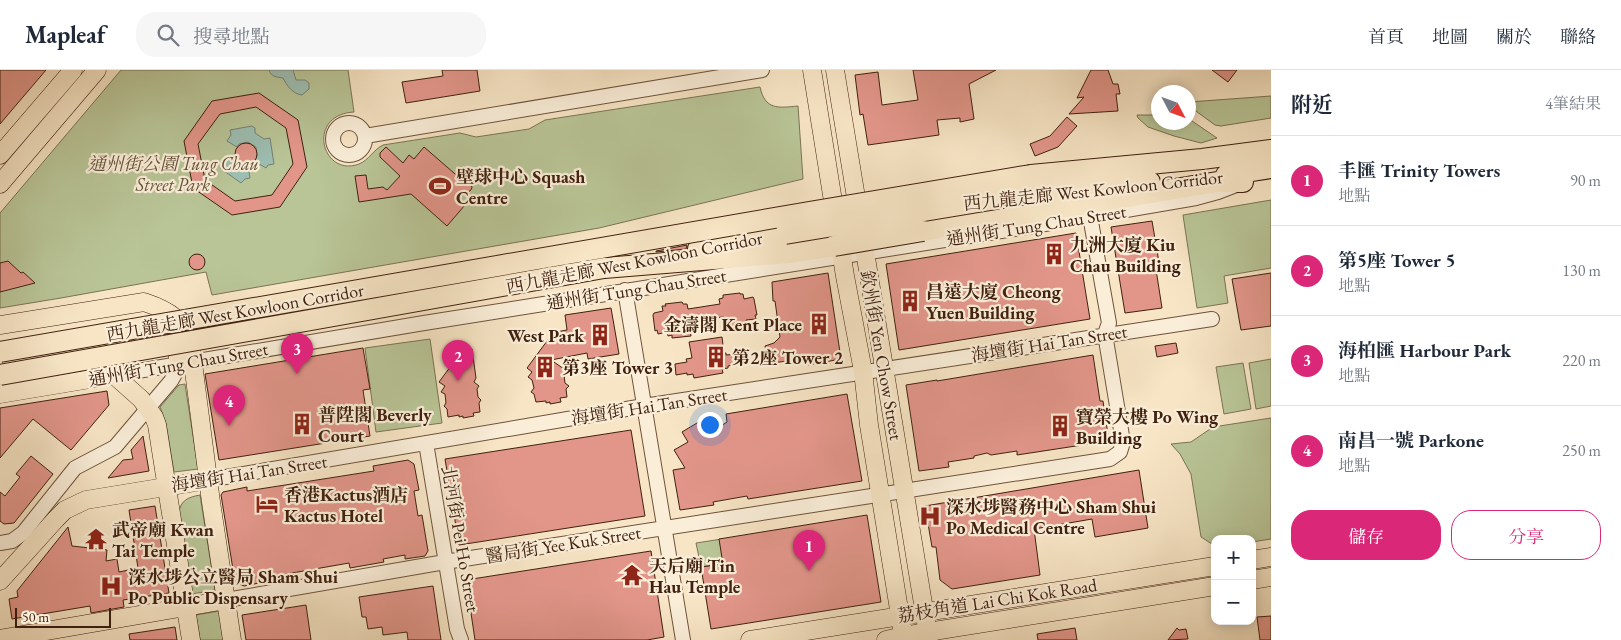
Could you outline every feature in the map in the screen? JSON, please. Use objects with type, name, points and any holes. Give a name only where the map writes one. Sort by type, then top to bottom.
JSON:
[{"type":"highway","name":"西九龍走廊 West Kowloon Corridor","points":[[0,352],[988,182],[1068,171],[1202,159],[1271,150]]},
{"type":"highway","name":"西九龍走廊 West Kowloon Corridor","points":[[0,375],[604,268],[652,257],[991,199],[1114,184],[1229,175],[1271,168]]},
{"type":"highway","points":[[604,268],[789,253],[1217,182],[1243,182]]},
{"type":"main road","points":[[0,155],[73,70]]},
{"type":"main road","points":[[0,184],[97,70]]},
{"type":"main road","name":"欽州街 Yen Chow Street","points":[[812,70],[864,371],[870,425],[903,638]]},
{"type":"main road","name":"欽州街 Yen Chow Street","points":[[834,70],[928,636]]},
{"type":"main road","name":"通州街 Tung Chau Street","points":[[1243,182],[1271,177]]},
{"type":"main road","points":[[0,325],[144,302],[169,313],[185,362],[208,480],[232,640]]},
{"type":"main road","points":[[114,375],[148,407],[157,425],[191,640]]},
{"type":"main road","name":"通州街 Tung Chau Street","points":[[0,394],[114,375]]},
{"type":"main road","name":"海壇街 Hai Tan Street","points":[[0,582],[65,510],[86,500],[208,480]]},
{"type":"main road","points":[[1256,559],[1271,557]]},
{"type":"main road","name":"荔枝角道 Lai Chi Kok Road","points":[[750,640],[1211,567]]},
{"type":"main road","points":[[1256,579],[1271,577]]},
{"type":"main road","name":"荔枝角道 Lai Chi Kok Road","points":[[886,640],[928,636],[1211,587]]},
{"type":"main road","name":"醫局街 Yee Kuk Street","points":[[0,639],[226,600]]},
{"type":"street","points":[[365,136],[762,70]]},
{"type":"street","name":"通州街 Tung Chau Street","points":[[114,375],[1196,198],[1243,182]]},
{"type":"street","points":[[1090,216],[1108,323],[1105,334]]},
{"type":"street","points":[[625,290],[683,640]]},
{"type":"street","name":"海壇街 Hai Tan Street","points":[[208,480],[644,406],[1105,334],[1179,317],[1212,318]]},
{"type":"street","name":"醫局街 Yee Kuk Street","points":[[226,600],[444,562],[1110,459],[1117,456],[1122,447],[1122,437],[1105,334]]},
{"type":"street","points":[[0,543],[12,541],[24,533],[76,468],[115,447],[171,382],[176,372],[185,362]]},
{"type":"street","name":"北河街 Pei Ho Street","points":[[426,444],[444,562],[457,630],[461,640]]},
{"type":"green space","name":"通州街公園 Tung Chau Street Park","points":[[121,70],[348,70],[354,112],[339,116],[329,123],[324,133],[324,144],[328,154],[336,162],[346,166],[359,164],[383,145],[460,133],[476,137],[529,129],[545,120],[760,87],[765,100],[773,106],[798,106],[803,179],[599,228],[212,295],[206,272],[0,308],[0,213]]},
{"type":"green space","points":[[1271,96],[1271,118],[1221,126],[1215,125],[1196,111],[1196,101]]},
{"type":"green space","points":[[1137,115],[1151,115],[1151,128],[1148,127]]},
{"type":"green space","points":[[1196,124],[1217,138],[1201,143],[1157,130],[1196,130]]},
{"type":"green space","points":[[1271,200],[1271,268],[1224,276],[1228,303],[1197,308],[1183,215]]},
{"type":"green space","points":[[430,339],[442,423],[376,432],[365,348]]},
{"type":"green space","points":[[1271,359],[1271,406],[1256,409],[1249,363]]},
{"type":"green space","points":[[1243,363],[1251,409],[1224,414],[1216,367]]},
{"type":"green space","points":[[185,384],[198,469],[174,472],[166,423],[160,407],[179,385]]},
{"type":"green space","points":[[1271,418],[1271,539],[1256,541],[1256,535],[1211,535],[1211,543],[1201,537],[1191,474],[1180,454],[1171,444],[1191,442],[1213,427]]},
{"type":"green space","points":[[200,495],[215,590],[192,594],[179,513],[183,502]]},
{"type":"green space","points":[[722,539],[726,563],[701,567],[696,543]]},
{"type":"green space","points":[[219,611],[223,640],[200,640],[196,615]]},
{"type":"water","points":[[269,70],[293,70],[296,80],[305,80],[309,83],[309,89],[302,95],[296,93],[288,87],[283,78],[276,77]]},
{"type":"water","points":[[252,126],[255,128],[255,133],[264,139],[270,138],[274,164],[268,165],[266,168],[254,161],[257,156],[256,147],[248,142],[239,144],[237,147],[227,141],[231,135],[230,130]]},
{"type":"water","points":[[235,156],[236,161],[243,166],[248,165],[250,178],[245,179],[241,183],[220,168],[224,162],[223,158]]},
{"type":"building","points":[[0,70],[46,70],[0,124]]},
{"type":"building","points":[[442,70],[477,70],[480,91],[406,103],[402,82],[443,76]]},
{"type":"building","points":[[913,70],[996,70],[969,84],[974,119],[960,122],[960,118],[937,120],[939,135],[868,145],[863,114],[860,115],[855,75],[878,72],[882,105],[918,100]]},
{"type":"building","points":[[1091,70],[1108,70],[1113,84],[1118,84],[1120,94],[1116,94],[1118,111],[1069,114],[1084,97],[1077,98]]},
{"type":"building","points":[[1212,70],[1237,70],[1228,82]]},
{"type":"building","points":[[259,93],[298,120],[307,167],[280,207],[232,215],[193,188],[184,141],[212,101]],"holes":[[[256,107],[286,128],[293,164],[272,195],[235,201],[205,180],[198,144],[220,114]]]},
{"type":"building","points":[[1067,117],[1077,126],[1058,147],[1035,156],[1030,144],[1050,136]]},
{"type":"building","points":[[242,143],[250,143],[257,150],[257,158],[250,165],[242,165],[235,158],[235,150]]},
{"type":"building","name":"壁球中心 Squash Centre","points":[[386,147],[403,163],[409,155],[414,159],[424,147],[462,180],[471,183],[472,188],[470,191],[456,198],[465,205],[447,226],[411,194],[359,202],[355,176],[366,175],[368,189],[383,187],[387,190],[400,176],[380,157],[380,153]]},
{"type":"building","points":[[1152,221],[1159,262],[1155,263],[1162,308],[1125,313],[1111,227]]},
{"type":"building","points":[[1076,233],[1090,319],[899,350],[886,264]]},
{"type":"building","points":[[687,245],[686,249],[656,252],[656,251]]},
{"type":"building","points":[[194,254],[200,254],[205,259],[203,268],[194,270],[189,265],[189,259]]},
{"type":"building","points":[[8,261],[35,283],[0,292],[0,263]]},
{"type":"building","points":[[828,273],[841,359],[808,365],[807,358],[773,363],[770,355],[767,356],[765,346],[774,343],[780,337],[775,301],[773,301],[772,282]]},
{"type":"building","points":[[1271,273],[1271,326],[1241,330],[1232,279]]},
{"type":"building","points":[[743,294],[744,299],[753,297],[757,315],[755,315],[756,319],[746,320],[747,324],[743,324],[743,327],[726,330],[724,317],[722,317],[689,322],[691,336],[672,338],[672,335],[668,336],[667,332],[658,334],[657,330],[655,331],[653,315],[663,311],[662,306],[666,306],[665,304],[682,302],[687,304],[688,309],[720,304],[719,299],[723,298],[723,295]]},
{"type":"building","points":[[611,308],[619,354],[588,359],[587,353],[551,360],[567,371],[564,375],[565,383],[569,386],[566,389],[567,397],[560,398],[561,402],[550,404],[550,402],[546,403],[546,401],[536,402],[534,394],[531,392],[534,388],[532,380],[528,377],[532,372],[527,368],[550,337],[557,336],[556,332],[567,330],[565,315]]},
{"type":"building","name":"第2座 Tower 2","points":[[722,337],[724,353],[726,355],[736,354],[738,364],[722,369],[723,373],[694,378],[693,374],[687,375],[687,373],[676,375],[675,364],[687,362],[686,359],[692,358],[689,342]]},
{"type":"building","points":[[1176,343],[1178,353],[1157,357],[1155,346]]},
{"type":"building","points":[[363,348],[370,389],[363,390],[370,436],[219,460],[205,374]]},
{"type":"building","points":[[472,349],[476,378],[474,382],[479,386],[477,389],[478,397],[481,400],[479,403],[480,412],[473,413],[474,416],[463,418],[463,416],[459,417],[459,415],[448,417],[447,409],[444,406],[446,403],[445,394],[441,392],[445,386],[439,382],[462,351]]},
{"type":"building","points":[[1093,355],[1100,401],[1103,401],[1108,435],[1102,442],[1017,455],[1017,451],[991,455],[987,453],[974,456],[974,458],[948,462],[949,467],[919,471],[906,385]]},
{"type":"building","points":[[107,391],[109,405],[71,450],[33,419],[0,458],[0,408]]},
{"type":"building","points":[[847,394],[862,481],[748,499],[747,496],[713,502],[714,505],[680,510],[673,470],[685,468],[674,450],[688,442],[682,432],[702,420],[710,433],[727,422],[726,414]]},
{"type":"building","points":[[631,430],[645,516],[459,545],[445,459]]},
{"type":"building","points":[[143,436],[149,471],[108,478],[123,460],[133,459],[131,450]]},
{"type":"building","points":[[31,456],[53,474],[14,523],[4,524],[0,521],[0,492],[5,496],[20,477],[16,474]]},
{"type":"building","points":[[408,460],[414,464],[419,490],[414,491],[418,516],[422,515],[428,551],[425,556],[405,559],[405,555],[383,559],[384,562],[350,568],[349,563],[258,579],[259,583],[244,586],[235,582],[221,495],[223,492],[247,487],[247,491],[374,471],[373,466]]},
{"type":"building","points":[[1139,470],[1148,528],[1095,537],[1092,519],[1034,529],[1040,575],[952,589],[940,580],[936,547],[932,547],[925,506]]},
{"type":"building","points":[[155,506],[169,593],[123,600],[124,607],[91,613],[90,606],[12,619],[9,599],[18,597],[17,591],[68,527],[72,546],[107,550],[106,561],[117,559],[119,572],[138,568],[129,510]]},
{"type":"building","points":[[867,515],[881,602],[711,629],[701,567],[723,564],[719,539]]},
{"type":"building","points":[[651,551],[664,637],[647,640],[475,640],[467,586],[472,579]]},
{"type":"building","points":[[433,586],[441,640],[408,640],[407,632],[383,635],[382,627],[368,629],[366,617],[362,617],[359,597]]},
{"type":"building","points":[[306,605],[311,640],[246,640],[242,615]]},
{"type":"building","points":[[1271,616],[1271,640],[1260,640],[1257,617]]},
{"type":"building","points":[[175,627],[177,640],[130,640],[129,634]]},
{"type":"building","points":[[1075,628],[1077,640],[1038,640],[1037,634]]},
{"type":"building","points":[[1177,628],[1179,630],[1186,629],[1188,639],[1168,640]]},
{"type":"place","name":"壁球中心 Squash Centre","points":[[440,186]]},
{"type":"place","name":"九洲大廈 Kiu Chau Building","points":[[1054,254]]},
{"type":"place","name":"昌遠大廈 Cheong Yuen Building","points":[[910,301]]},
{"type":"place","name":"金濤閣 Kent Place","points":[[819,324]]},
{"type":"place","name":"West Park","points":[[600,335]]},
{"type":"place","name":"第2座 Tower 2","points":[[716,357]]},
{"type":"place","name":"第3座 Tower 3","points":[[545,367]]},
{"type":"place","name":"海柏匯 Harbour Park","points":[[297,374]]},
{"type":"place","name":"第5座 Tower 5","points":[[458,381]]},
{"type":"place","name":"普陞閣 Beverly Court","points":[[302,424]]},
{"type":"place","name":"南昌一號 Parkone","points":[[229,426]]},
{"type":"place","name":"寶榮大樓 Po Wing Building","points":[[1060,426]]},
{"type":"place","name":"香港Kactus酒店 Kactus Hotel","points":[[267,504]]},
{"type":"place","name":"深水埗醫務中心 Sham Shui Po Medical Centre","points":[[930,516]]},
{"type":"place","name":"武帝廟 Kwan Tai Temple","points":[[96,539]]},
{"type":"place","name":"丰匯 Trinity Towers","points":[[809,571]]},
{"type":"place","name":"天后廟 Tin Hau Temple","points":[[632,575]]},
{"type":"place","name":"深水埗公立醫局 Sham Shui Po Public Dispensary","points":[[111,586]]}]
